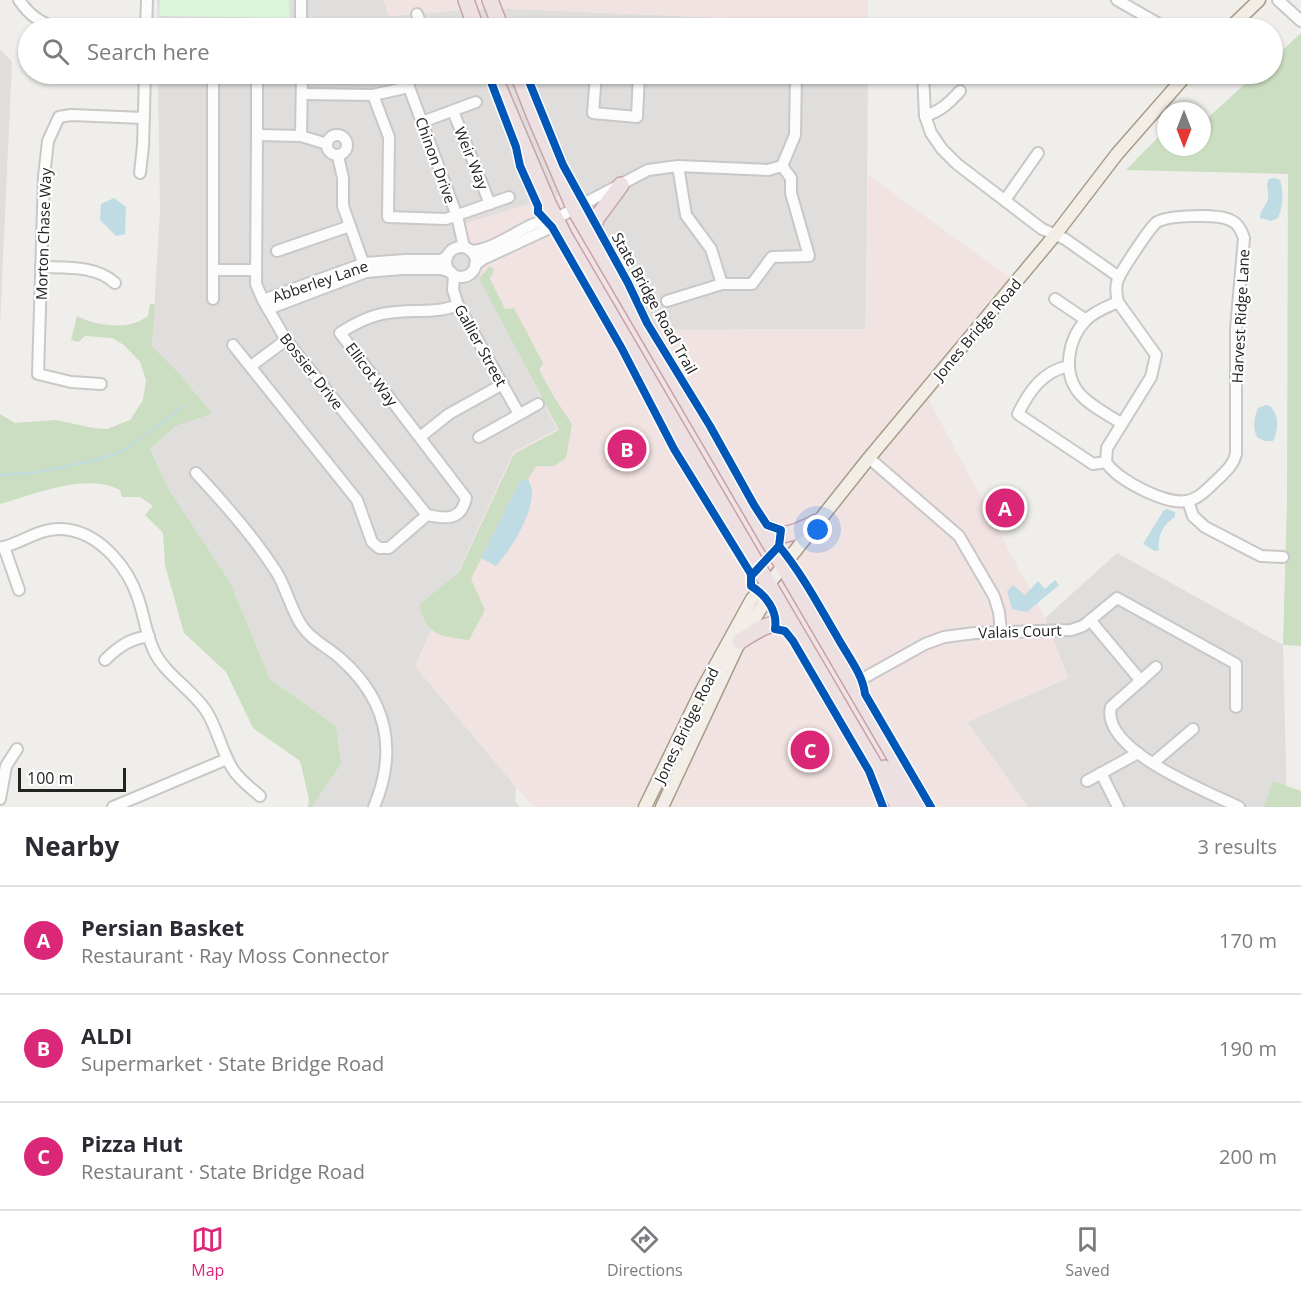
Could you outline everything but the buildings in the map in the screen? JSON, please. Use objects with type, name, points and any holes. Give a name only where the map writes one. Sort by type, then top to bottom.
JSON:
[{"type":"highway","points":[[466,0],[472,18]]},
{"type":"highway","points":[[490,0],[497,18]]},
{"type":"highway","points":[[497,84],[555,219],[792,628],[899,807]]},
{"type":"highway","points":[[522,84],[575,210],[924,807]]},
{"type":"highway","points":[[621,185],[596,219],[594,228],[621,280],[623,295]]},
{"type":"highway","points":[[757,523],[765,531],[779,536],[794,533],[818,522]]},
{"type":"highway","points":[[768,585],[786,582],[793,584]]},
{"type":"highway","points":[[740,641],[770,624],[783,624],[792,628]]},
{"type":"highway","points":[[852,729],[885,768],[911,807]]},
{"type":"main road","points":[[1240,18],[1258,0]]},
{"type":"main road","name":"Jones Bridge Road","points":[[645,807],[691,712],[752,599],[768,585],[869,458],[1176,84]]},
{"type":"main road","name":"Jones Bridge Road","points":[[662,807],[740,641],[766,600],[768,585]]},
{"type":"main road","points":[[674,780],[673,768],[687,738],[692,722],[691,712]]},
{"type":"main road","points":[[651,807],[660,790],[662,774]]},
{"type":"street","points":[[19,0],[34,18]]},
{"type":"street","points":[[146,18],[147,0]]},
{"type":"street","points":[[301,0],[301,18]]},
{"type":"street","points":[[1116,0],[1148,18]]},
{"type":"street","points":[[1278,0],[1301,21]]},
{"type":"street","points":[[417,14],[418,18]]},
{"type":"street","points":[[140,173],[145,84]]},
{"type":"street","points":[[213,84],[213,299]]},
{"type":"street","name":"Bossier Drive","points":[[257,84],[256,284],[286,340],[427,515]]},
{"type":"street","points":[[301,136],[302,84]]},
{"type":"street","name":"Chinon Drive","points":[[408,84],[468,249]]},
{"type":"street","points":[[595,84],[593,113],[637,117],[639,84]]},
{"type":"street","points":[[782,166],[795,135],[796,84]]},
{"type":"street","points":[[923,84],[925,116],[931,133],[942,149],[957,164],[1042,229],[1065,239],[1119,277],[1116,294],[1118,302],[1156,355],[1151,376],[1107,448],[1106,462],[1110,469],[1123,479],[1158,497],[1176,502],[1188,501],[1193,516],[1205,527],[1261,556],[1283,557]]},
{"type":"street","points":[[302,94],[373,95],[409,87]]},
{"type":"street","points":[[925,116],[935,113],[948,104],[960,91]]},
{"type":"street","points":[[373,95],[389,137],[388,217],[446,219],[509,197]]},
{"type":"street","points":[[422,122],[477,102]]},
{"type":"street","name":"Weir Way","points":[[453,111],[490,204]]},
{"type":"street","name":"Morton Chase Way","points":[[101,384],[71,382],[38,374],[48,141],[59,117],[71,115],[144,118]]},
{"type":"street","points":[[257,135],[301,136],[327,144]]},
{"type":"street","points":[[335,135],[345,139],[346,150],[338,156],[330,153],[327,144],[328,139],[335,135]]},
{"type":"street","points":[[1005,200],[1038,153]]},
{"type":"street","points":[[338,156],[343,178],[343,206],[365,268]]},
{"type":"street","points":[[447,257],[452,250],[479,250],[546,219],[555,219],[648,170],[678,166],[768,170],[782,166]]},
{"type":"street","points":[[678,166],[686,214],[711,249],[722,284]]},
{"type":"street","points":[[667,301],[722,284],[752,284],[772,257],[809,256],[791,193],[791,178],[782,166]]},
{"type":"street","name":"Harvest Ridge Lane","points":[[1119,277],[1151,228],[1157,222],[1165,219],[1214,216],[1225,218],[1237,225],[1244,238],[1236,329],[1235,459],[1230,467],[1201,494],[1188,501]]},
{"type":"street","points":[[452,273],[468,274],[483,259],[552,227],[555,219]]},
{"type":"street","points":[[277,251],[350,226]]},
{"type":"street","points":[[468,249],[475,258],[475,265]]},
{"type":"street","name":"Abberley Lane","points":[[266,304],[365,268],[405,260],[440,260],[447,257]]},
{"type":"street","name":"Gallier Street","points":[[447,257],[458,305],[519,414]]},
{"type":"street","points":[[41,267],[77,268],[106,275],[114,283]]},
{"type":"street","name":"Abberley Lane","points":[[365,268],[441,269],[452,273]]},
{"type":"street","points":[[213,270],[256,270]]},
{"type":"street","points":[[1055,299],[1086,320]]},
{"type":"street","points":[[1118,302],[1101,309],[1086,320],[1071,347],[1069,366],[1070,376],[1079,393],[1121,423]]},
{"type":"street","name":"Ellicot Way","points":[[427,515],[444,518],[457,515],[464,507],[466,498],[340,333],[356,322],[387,313],[446,310],[458,305]]},
{"type":"street","points":[[251,366],[286,340]]},
{"type":"street","points":[[233,345],[357,500],[372,542],[379,548],[389,548],[427,515]]},
{"type":"street","points":[[1069,366],[1057,368],[1044,376],[1026,398],[1018,414],[1093,464],[1106,462]]},
{"type":"street","points":[[420,437],[449,414],[503,384]]},
{"type":"street","points":[[479,437],[538,404]]},
{"type":"street","points":[[869,458],[958,536],[994,596],[999,612],[1000,632]]},
{"type":"street","points":[[196,473],[220,499],[276,571],[303,627],[316,641],[351,668],[372,695],[384,725],[387,746],[386,768],[374,807]]},
{"type":"street","points":[[19,590],[2,547],[35,533],[52,529],[73,531],[93,539],[117,560],[129,578],[160,661],[195,696],[206,711],[227,759],[241,780],[260,796]]},
{"type":"street","name":"Valais Court","points":[[853,684],[934,641],[957,634],[1071,630],[1083,626],[1117,598],[1236,664],[1236,706]]},
{"type":"street","points":[[1090,620],[1141,681]]},
{"type":"street","points":[[105,660],[126,642],[149,636]]},
{"type":"street","points":[[1156,667],[1111,707],[1109,715],[1112,724],[1127,745],[1165,772],[1239,807]]},
{"type":"street","points":[[1153,764],[1192,729]]},
{"type":"street","points":[[0,799],[6,766],[17,749]]},
{"type":"street","points":[[1087,781],[1138,753]]},
{"type":"street","points":[[113,807],[227,759]]},
{"type":"street","points":[[1101,773],[1118,807]]},
{"type":"shaded area","points":[[157,0],[384,0],[389,16],[489,8],[726,18],[158,18]]},
{"type":"shaded area","points":[[384,0],[868,0],[868,18],[726,18],[489,8],[389,16]]},
{"type":"shaded area","points":[[0,49],[12,62],[0,325]]},
{"type":"shaded area","points":[[158,84],[868,84],[866,329],[641,330],[456,227],[557,429],[513,453],[415,666],[516,787],[515,801],[520,807],[312,807],[341,764],[336,726],[270,679],[230,582],[168,488],[150,449],[176,426],[212,414],[180,374],[152,346],[160,211]]},
{"type":"shaded area","points":[[868,175],[1019,284],[929,400],[1045,618],[1068,678],[967,722],[1028,807],[533,807],[415,666],[513,452],[557,429],[456,226],[569,192],[641,330],[865,329]]},
{"type":"shaded area","points":[[1117,553],[1283,645],[1287,807],[1028,807],[967,722],[1068,678],[1045,618]]},
{"type":"green space","points":[[160,0],[289,0],[290,18],[159,16]]},
{"type":"green space","points":[[1301,33],[1301,646],[1283,645],[1287,502],[1288,174],[1126,170],[1157,138],[1157,156],[1211,156],[1211,115],[1245,84],[1283,84],[1283,50]]},
{"type":"green space","points":[[490,266],[494,270],[490,279],[505,309],[514,308],[543,363],[539,370],[572,424],[566,458],[554,466],[536,466],[528,479],[520,481],[471,579],[485,610],[469,640],[443,636],[431,629],[419,605],[459,572],[514,454],[559,430],[479,278]]},
{"type":"green space","points":[[150,304],[155,304],[152,346],[180,374],[212,414],[176,426],[150,449],[168,488],[230,582],[270,679],[336,726],[341,764],[312,807],[308,807],[309,799],[300,761],[253,728],[226,672],[184,633],[165,565],[163,533],[145,515],[153,506],[140,497],[122,497],[120,490],[92,483],[44,490],[0,504],[0,414],[15,423],[56,420],[107,429],[130,420],[143,400],[146,380],[140,362],[124,345],[112,338],[85,336],[78,342],[71,340],[77,316],[103,324],[132,324],[148,316]]},
{"type":"green space","points":[[1273,781],[1301,791],[1301,807],[1264,807]]},
{"type":"water","points":[[1275,178],[1280,180],[1282,199],[1278,218],[1271,221],[1260,218],[1260,215],[1268,199],[1268,181]]},
{"type":"water","points":[[114,198],[126,207],[125,234],[116,236],[100,220],[101,204]]},
{"type":"water","points":[[1270,406],[1276,418],[1277,427],[1273,441],[1258,438],[1254,427],[1258,408]]},
{"type":"water","points":[[528,479],[532,493],[528,512],[514,541],[496,566],[481,558],[520,481]]},
{"type":"water","points":[[1164,510],[1175,512],[1175,517],[1164,527],[1159,540],[1159,550],[1155,551],[1143,544]]},
{"type":"water","points":[[1055,580],[1059,585],[1027,612],[1012,609],[1007,591],[1013,585],[1025,595],[1038,581],[1045,589]]},
{"type":"waterway","points":[[0,475],[39,472],[100,459],[121,452],[183,406]]},
{"type":"cycle path","points":[[492,84],[516,147],[520,166],[538,206],[538,212]]},
{"type":"cycle path","name":"State Bridge Road Trail","points":[[530,84],[563,165],[628,283],[647,323],[710,426],[754,505],[767,525],[781,530],[779,546],[751,576]]},
{"type":"cycle path","points":[[538,212],[552,227],[621,347],[674,449],[751,574],[751,586],[770,604],[775,616],[775,629],[785,631],[793,641],[869,771],[883,807]]},
{"type":"cycle path","points":[[779,546],[804,580],[855,666],[865,694],[931,807]]},
{"type":"place","name":"ALDI","points":[[627,449]]},
{"type":"place","name":"Persian Basket","points":[[1005,508]]},
{"type":"place","name":"Pizza Hut","points":[[810,750]]}]
